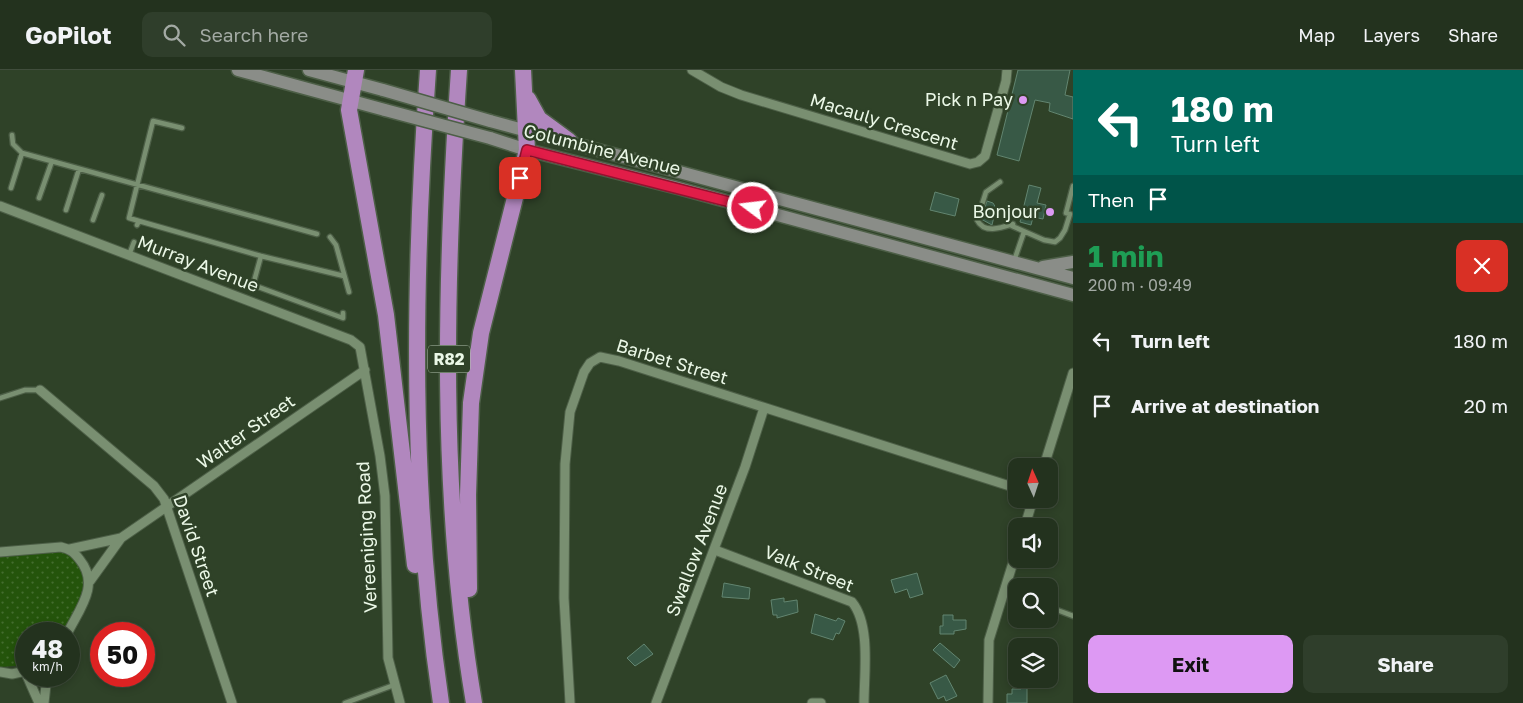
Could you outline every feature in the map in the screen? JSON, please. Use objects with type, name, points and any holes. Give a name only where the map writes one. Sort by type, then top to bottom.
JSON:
[{"type":"highway","name":"R82","points":[[428,70],[420,203],[418,316],[420,478],[426,600],[441,703]]},
{"type":"highway","name":"R82","points":[[459,70],[450,225],[449,358],[452,488],[464,647],[474,703]]},
{"type":"highway","points":[[464,647],[469,604],[469,446],[476,364],[488,302],[527,150],[528,130],[523,70]]},
{"type":"highway","points":[[354,76],[349,110],[386,315],[412,548],[417,573],[426,600]]},
{"type":"highway","points":[[526,92],[539,120],[569,141]]},
{"type":"main road","name":"Columbine Avenue","points":[[238,70],[490,138],[527,150],[688,190],[1073,295]]},
{"type":"main road","name":"Columbine Avenue","points":[[309,70],[354,76],[383,90],[490,121],[1073,278]]},
{"type":"main road","points":[[1035,268],[1073,262]]},
{"type":"street","name":"Macauly Crescent","points":[[692,70],[721,87],[741,95],[970,164],[978,162],[985,156],[1006,81],[1007,70]]},
{"type":"street","name":"Murray Avenue","points":[[0,206],[351,340],[362,350],[365,370]]},
{"type":"street","name":"Barbet Street","points":[[570,703],[564,598],[566,447],[571,409],[587,366],[596,358],[608,358],[1008,485]]},
{"type":"street","name":"Walter Street","points":[[73,622],[81,607],[90,581],[121,538],[365,370]]},
{"type":"street","name":"Vereeniging Road","points":[[365,370],[385,496],[388,658],[400,703]]},
{"type":"street","points":[[1046,458],[1073,373]]},
{"type":"street","name":"David Street","points":[[40,390],[154,486],[164,499],[232,703]]},
{"type":"street","name":"Swallow Avenue","points":[[656,703],[715,550],[764,408]]},
{"type":"street","name":"Walter Street","points":[[0,552],[50,547],[70,549],[121,538]]},
{"type":"street","points":[[70,549],[85,567],[90,581]]},
{"type":"street","name":"Valk Street","points":[[715,550],[852,602],[860,614],[864,628],[864,703]]},
{"type":"street","points":[[988,703],[988,645],[1011,568]]},
{"type":"street","points":[[0,672],[15,673]]},
{"type":"street","points":[[32,687],[39,703]]},
{"type":"street","points":[[44,703],[46,687]]},
{"type":"street","points":[[812,703],[821,703]]},
{"type":"lane","points":[[182,128],[153,121],[130,218],[138,223],[344,276]]},
{"type":"lane","points":[[12,135],[13,144],[22,153],[317,234]]},
{"type":"lane","points":[[10,188],[22,153]]},
{"type":"lane","points":[[39,198],[52,161]]},
{"type":"lane","points":[[66,210],[79,169]]},
{"type":"lane","points":[[1000,182],[986,192],[977,220],[980,226],[985,228],[1013,225],[1024,232],[1055,242],[1060,238],[1070,214],[1066,213],[1073,186]]},
{"type":"lane","points":[[93,220],[102,195]]},
{"type":"lane","points":[[1014,262],[1024,232]]},
{"type":"lane","points":[[330,237],[336,245],[349,292]]},
{"type":"lane","points":[[129,255],[134,242]]},
{"type":"lane","points":[[261,256],[253,284],[343,318],[343,313]]},
{"type":"lane","points":[[0,398],[25,390],[40,390]]},
{"type":"lane","points":[[1004,590],[1008,591]]},
{"type":"lane","points":[[1058,610],[1073,616]]},
{"type":"lane","points":[[345,703],[394,685]]},
{"type":"green space","points":[[53,550],[69,555],[79,563],[83,573],[84,584],[69,622],[15,622],[15,666],[0,667],[0,555]]},
{"type":"building","points":[[1018,70],[1070,70],[1065,95],[1073,97],[1073,119],[1049,111],[1050,103],[1035,100],[1019,161],[997,155]]},
{"type":"building","points":[[1029,185],[1041,188],[1037,203],[1046,205],[1043,219],[1033,217],[1031,225],[1020,222]]},
{"type":"building","points":[[935,192],[959,199],[955,216],[930,210]]},
{"type":"building","points":[[987,201],[993,203],[996,208],[992,225],[981,219]]},
{"type":"building","points":[[917,573],[923,594],[910,598],[907,589],[895,593],[891,580]]},
{"type":"building","points":[[724,583],[750,588],[749,599],[722,597]]},
{"type":"building","points":[[784,598],[784,602],[797,600],[798,612],[777,618],[777,615],[773,615],[771,600]]},
{"type":"building","points":[[815,614],[836,621],[838,618],[845,621],[839,634],[836,633],[833,640],[811,633]]},
{"type":"building","points":[[943,615],[953,615],[953,620],[966,620],[966,629],[954,631],[954,634],[940,634],[940,626],[943,626]]},
{"type":"building","points":[[940,643],[960,660],[954,668],[933,650]]},
{"type":"building","points":[[644,644],[653,654],[635,666],[627,658]]},
{"type":"building","points":[[946,675],[957,696],[946,701],[944,696],[938,699],[930,683]]},
{"type":"building","points":[[1027,688],[1027,703],[1007,703],[1007,694],[1012,694],[1012,689]]},
{"type":"place","name":"Pick n Pay","points":[[1023,100]]},
{"type":"place","name":"Bonjour","points":[[1050,212]]},
{"type":"route","points":[[520,178],[527,150],[753,208]]}]
